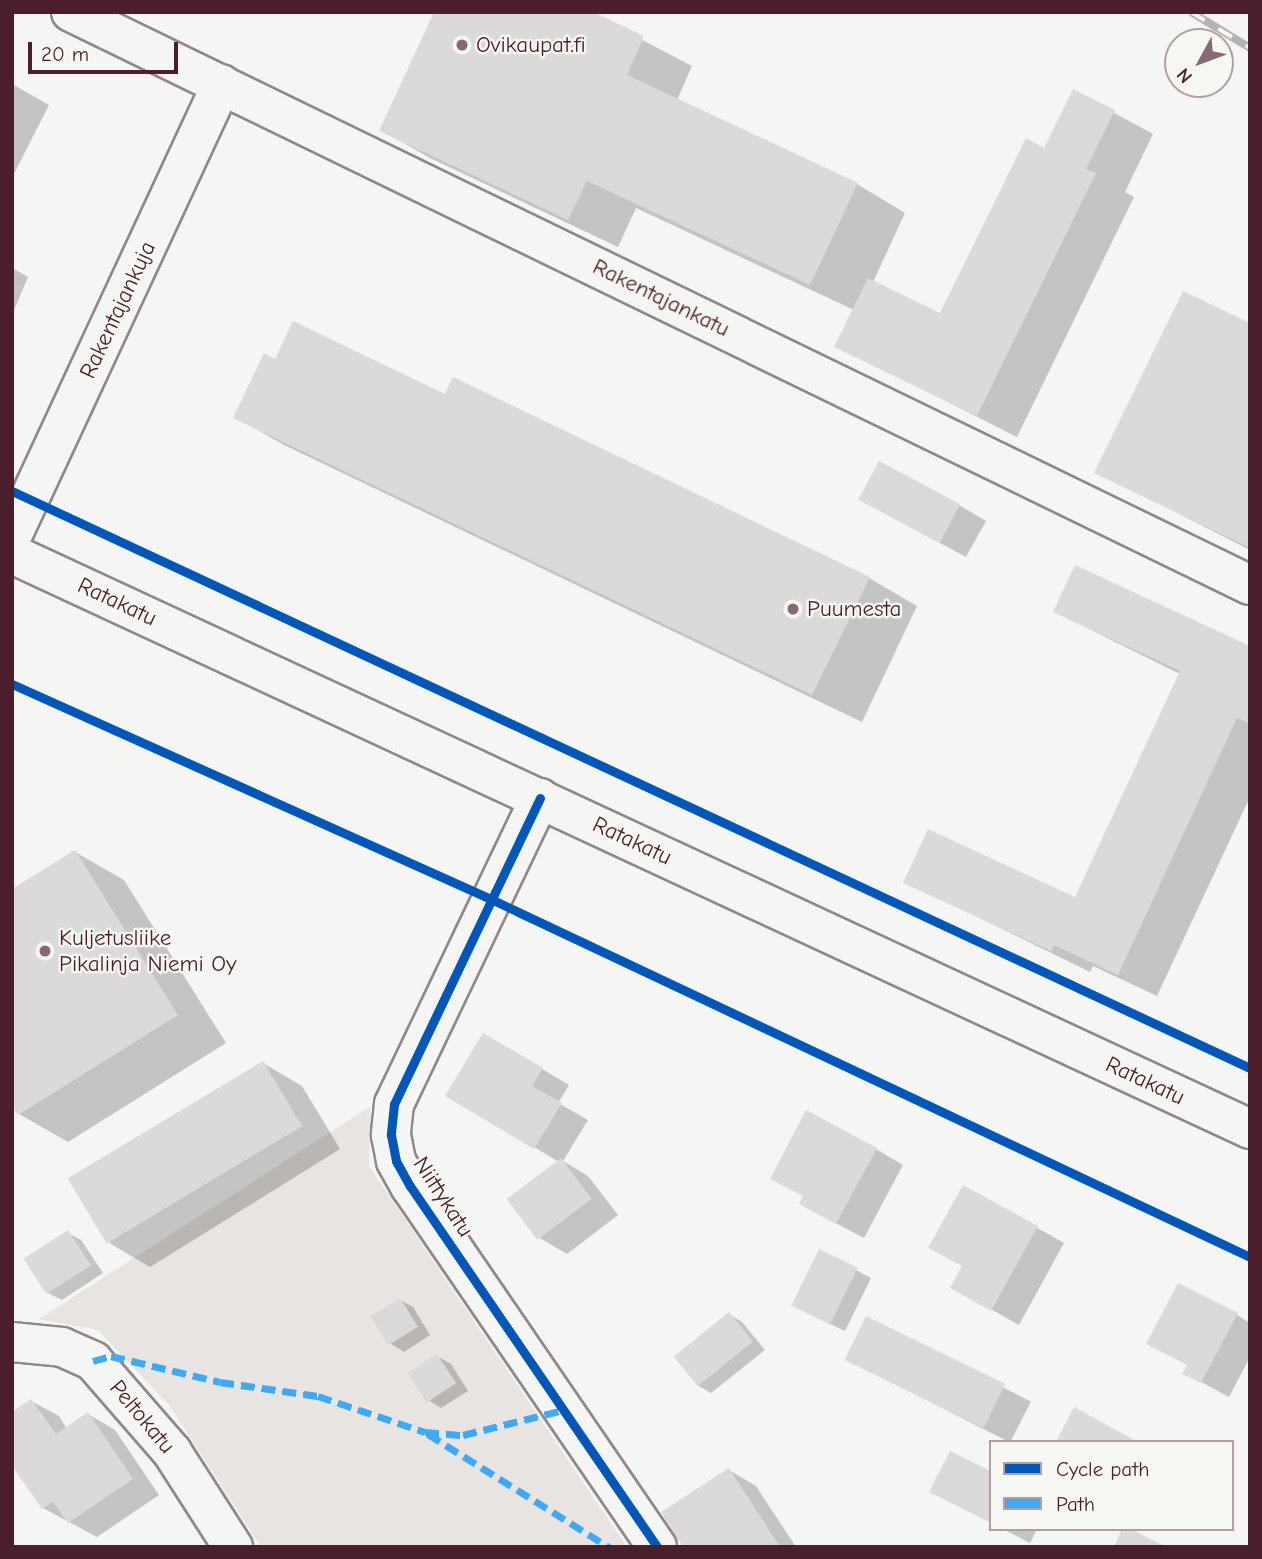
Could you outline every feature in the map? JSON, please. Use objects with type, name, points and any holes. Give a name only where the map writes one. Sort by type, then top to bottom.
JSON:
[{"type":"street","name":"Rakentajankatu","points":[[71,12],[1250,585]]},
{"type":"street","name":"Rakentajankuja","points":[[12,536],[222,84]]},
{"type":"street","name":"Ratakatu","points":[[12,554],[1250,1129]]},
{"type":"street","name":"Niittykatu","points":[[540,798],[394,1104],[391,1135],[396,1161],[410,1186],[657,1547]]},
{"type":"street","name":"Peltokatu","points":[[12,1342],[62,1347],[93,1361],[172,1452],[233,1547]]},
{"type":"shaded area","points":[[371,1106],[369,1166],[627,1547],[261,1547],[169,1405],[98,1330],[39,1319]]},
{"type":"building","points":[[434,12],[593,12],[644,36],[627,75],[858,183],[810,285],[587,181],[568,220],[379,131]]},
{"type":"building","points":[[1073,89],[1115,110],[1086,169],[1096,173],[977,416],[834,347],[868,278],[940,313],[1026,138],[1044,148]]},
{"type":"building","points":[[1183,291],[1250,323],[1250,548],[1094,473]]},
{"type":"building","points":[[293,321],[445,394],[453,377],[870,577],[812,695],[233,418],[264,353],[275,359]]},
{"type":"building","points":[[879,461],[960,504],[940,543],[858,500]]},
{"type":"building","points":[[1075,565],[1250,646],[1250,724],[1237,718],[1118,975],[1054,945],[1051,951],[903,883],[928,829],[1075,897],[1180,671],[1053,612]]},
{"type":"building","points":[[75,850],[178,1015],[18,1115],[12,1107],[12,889]]},
{"type":"building","points":[[483,1033],[543,1068],[532,1086],[562,1103],[534,1149],[445,1096]]},
{"type":"building","points":[[263,1061],[302,1126],[107,1244],[68,1178]]},
{"type":"building","points":[[806,1110],[877,1148],[836,1224],[799,1204],[803,1196],[770,1179]]},
{"type":"building","points":[[561,1158],[592,1199],[537,1240],[507,1199]]},
{"type":"building","points":[[963,1185],[1038,1226],[991,1311],[950,1288],[962,1266],[928,1248]]},
{"type":"building","points":[[68,1230],[91,1265],[46,1294],[24,1259]]},
{"type":"building","points":[[819,1249],[858,1268],[830,1324],[791,1306]]},
{"type":"building","points":[[1178,1283],[1238,1313],[1201,1383],[1182,1374],[1187,1365],[1146,1344]]},
{"type":"building","points":[[400,1298],[418,1327],[388,1345],[370,1317]]},
{"type":"building","points":[[729,1312],[753,1342],[698,1386],[674,1357]]},
{"type":"building","points":[[866,1316],[1005,1384],[984,1428],[845,1360]]},
{"type":"building","points":[[437,1354],[456,1383],[427,1402],[408,1373]]},
{"type":"building","points":[[31,1399],[56,1434],[88,1412],[133,1479],[68,1523],[53,1502],[42,1509],[12,1466],[12,1412]]},
{"type":"building","points":[[1074,1407],[1134,1440],[1057,1440]]},
{"type":"building","points":[[950,1451],[989,1470],[989,1522],[929,1492]]},
{"type":"building","points":[[729,1468],[780,1547],[683,1547],[661,1512]]},
{"type":"building","points":[[1121,1531],[1134,1531],[1167,1547],[1114,1547]]},
{"type":"railway","points":[[1191,12],[1250,48]]},
{"type":"marked path","points":[[93,1361],[111,1356],[220,1382],[318,1396],[425,1432],[463,1435],[563,1410]]},
{"type":"marked path","points":[[428,1434],[609,1547]]},
{"type":"cycle path","points":[[12,491],[1250,1068]]},
{"type":"cycle path","points":[[12,684],[493,900],[1250,1257]]},
{"type":"cycle path","points":[[540,798],[394,1104],[391,1135],[396,1161],[410,1186],[657,1547]]},
{"type":"place","name":"Ovikaupat.fi","points":[[462,45]]},
{"type":"place","name":"Puumesta","points":[[793,609]]},
{"type":"place","name":"Kuljetusliike Pikalinja Niemi Oy","points":[[45,951]]}]
